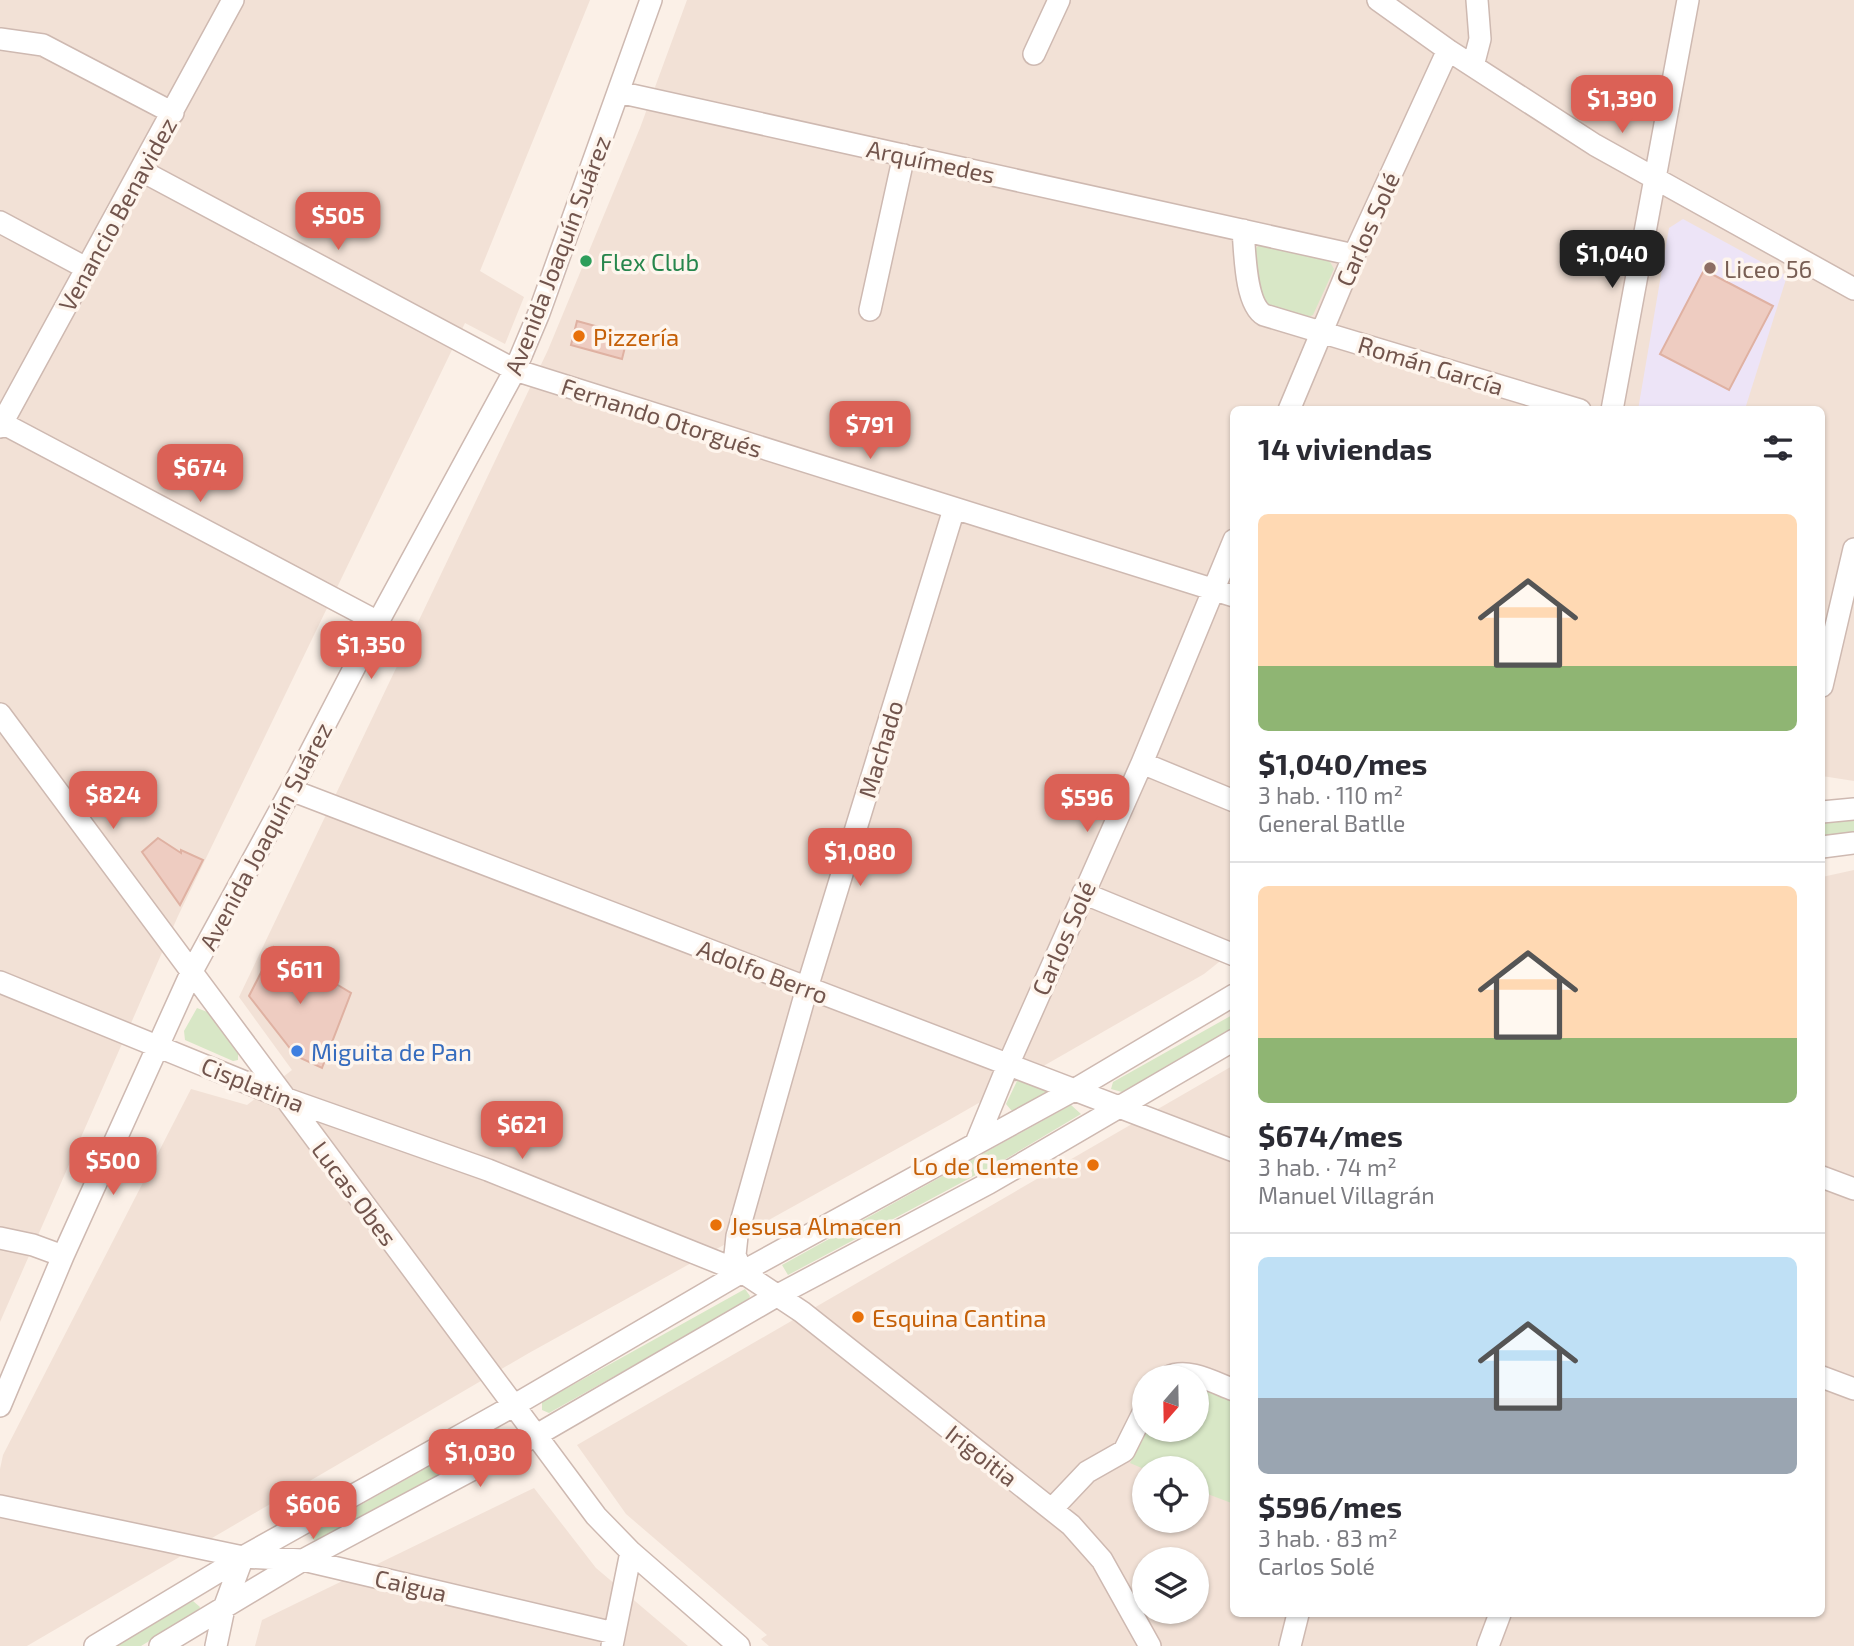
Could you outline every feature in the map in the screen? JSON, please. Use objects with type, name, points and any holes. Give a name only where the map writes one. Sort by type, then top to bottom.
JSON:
[{"type":"street","name":"Venancio Benavidez","points":[[1,425],[233,0]]},
{"type":"street","name":"Avenida Joaquín Suárez","points":[[0,1406],[63,1256],[191,973],[292,790],[378,622],[515,370],[539,313],[651,0]]},
{"type":"street","points":[[1034,54],[1059,0]]},
{"type":"street","points":[[1378,0],[1448,50],[1585,138],[1854,289]]},
{"type":"street","points":[[1473,66],[1480,39],[1477,0]]},
{"type":"street","points":[[1613,406],[1688,0]]},
{"type":"street","points":[[0,39],[43,45],[173,113]]},
{"type":"street","name":"Carlos Solé","points":[[1291,406],[1354,255],[1448,50]]},
{"type":"street","name":"Arquímedes","points":[[618,92],[1354,255]]},
{"type":"street","points":[[870,310],[904,155]]},
{"type":"street","name":"Fernando Otorgués","points":[[142,171],[515,370],[1230,595]]},
{"type":"street","points":[[0,222],[86,268]]},
{"type":"street","points":[[1243,230],[1251,300],[1258,312],[1322,332]]},
{"type":"street","name":"Román García","points":[[1322,332],[1567,406]]},
{"type":"street","points":[[1,425],[378,622]]},
{"type":"street","name":"Machado","points":[[742,1272],[735,1255],[737,1236],[807,988],[954,509]]},
{"type":"street","name":"Carlos Solé","points":[[976,1143],[1007,1065],[1142,763],[1230,549]]},
{"type":"street","points":[[1825,673],[1854,549]]},
{"type":"street","name":"Lucas Obes","points":[[0,714],[596,1516],[631,1552],[738,1646]]},
{"type":"street","points":[[1142,763],[1230,799]]},
{"type":"street","name":"Adolfo Berro","points":[[292,790],[1230,1150]]},
{"type":"street","points":[[1825,812],[1854,808]]},
{"type":"street","points":[[1825,847],[1854,843]]},
{"type":"street","points":[[1083,893],[1230,953]]},
{"type":"street","name":"Cisplatina","points":[[0,982],[284,1098],[488,1170],[742,1272],[778,1295]]},
{"type":"street","points":[[95,1646],[243,1557],[513,1406],[742,1272],[1074,1090],[1230,997]]},
{"type":"street","points":[[160,1646],[303,1560],[535,1436],[778,1295],[989,1183],[1230,1042]]},
{"type":"street","points":[[1825,1178],[1854,1189]]},
{"type":"street","points":[[0,1238],[33,1245],[63,1256]]},
{"type":"street","name":"Irigoitia","points":[[778,1295],[1052,1509],[1088,1542],[1102,1560],[1150,1646]]},
{"type":"street","points":[[1825,1378],[1854,1389]]},
{"type":"street","points":[[1209,1381],[1230,1389]]},
{"type":"street","points":[[1052,1509],[1087,1472],[1124,1451],[1132,1435]]},
{"type":"street","name":"Caigua","points":[[0,1506],[243,1557],[303,1560],[613,1639]]},
{"type":"street","points":[[613,1639],[631,1552]]},
{"type":"street","points":[[216,1646],[224,1608],[243,1557]]},
{"type":"street","points":[[1290,1646],[1297,1617]]},
{"type":"street","points":[[1488,1646],[1499,1617]]},
{"type":"shaded area","points":[[0,0],[590,0],[480,271],[524,297],[505,344],[465,323],[178,916],[0,1322]]},
{"type":"shaded area","points":[[687,0],[1854,0],[1854,781],[1825,776],[1825,406],[1230,406],[1230,953],[1204,974],[949,1120],[529,1353],[27,1646],[0,1646],[0,1469],[3,1455],[191,1089],[247,1105],[292,1070],[239,997],[548,350],[640,128]]},
{"type":"shaded area","points":[[1683,219],[1787,276],[1746,406],[1639,406],[1669,228]]},
{"type":"shaded area","points":[[1854,870],[1854,1646],[769,1646],[761,1639],[767,1635],[626,1514],[577,1445],[1230,1067],[1230,1617],[1825,1617],[1825,876]]},
{"type":"shaded area","points":[[534,1488],[596,1568],[688,1646],[255,1646],[262,1620]]},
{"type":"green space","points":[[1264,245],[1329,260],[1334,269],[1313,315],[1293,316],[1278,311],[1259,299],[1254,250]]},
{"type":"green space","points":[[1854,820],[1854,834],[1825,837],[1825,824]]},
{"type":"green space","points":[[197,1008],[210,1013],[238,1052],[238,1060],[233,1061],[185,1040],[184,1031]]},
{"type":"green space","points":[[1230,1016],[1230,1032],[1122,1092],[1111,1089],[1113,1082]]},
{"type":"green space","points":[[1020,1079],[1045,1086],[1048,1091],[1045,1096],[1015,1111],[1006,1104]]},
{"type":"green space","points":[[1071,1105],[1081,1114],[1004,1160],[788,1275],[782,1265]]},
{"type":"green space","points":[[745,1289],[750,1296],[748,1301],[549,1413],[542,1410],[542,1402]]},
{"type":"green space","points":[[1209,1390],[1230,1398],[1230,1502],[1209,1495],[1209,1456],[1134,1456],[1141,1442],[1209,1442]]},
{"type":"green space","points":[[498,1428],[505,1431],[507,1437],[504,1440],[317,1542],[311,1538],[314,1531]]},
{"type":"green space","points":[[193,1601],[200,1607],[198,1612],[141,1646],[111,1646]]},
{"type":"building","points":[[1704,270],[1773,306],[1729,390],[1660,354]]},
{"type":"building","points":[[577,321],[628,335],[622,359],[571,345]]},
{"type":"building","points":[[158,838],[181,853],[181,850],[203,860],[180,905],[142,852]]},
{"type":"building","points":[[274,947],[351,993],[322,1068],[296,1056],[249,996]]},
{"type":"place","name":"Flex Club","points":[[586,261]]},
{"type":"place","name":"Liceo 56","points":[[1710,268]]},
{"type":"place","name":"Pizzería","points":[[579,336]]},
{"type":"place","name":"Miguita de Pan","points":[[297,1051]]},
{"type":"place","name":"Lo de Clemente","points":[[1093,1165]]},
{"type":"place","name":"Jesusa Almacen","points":[[716,1225]]},
{"type":"place","name":"Esquina Cantina","points":[[858,1317]]}]
